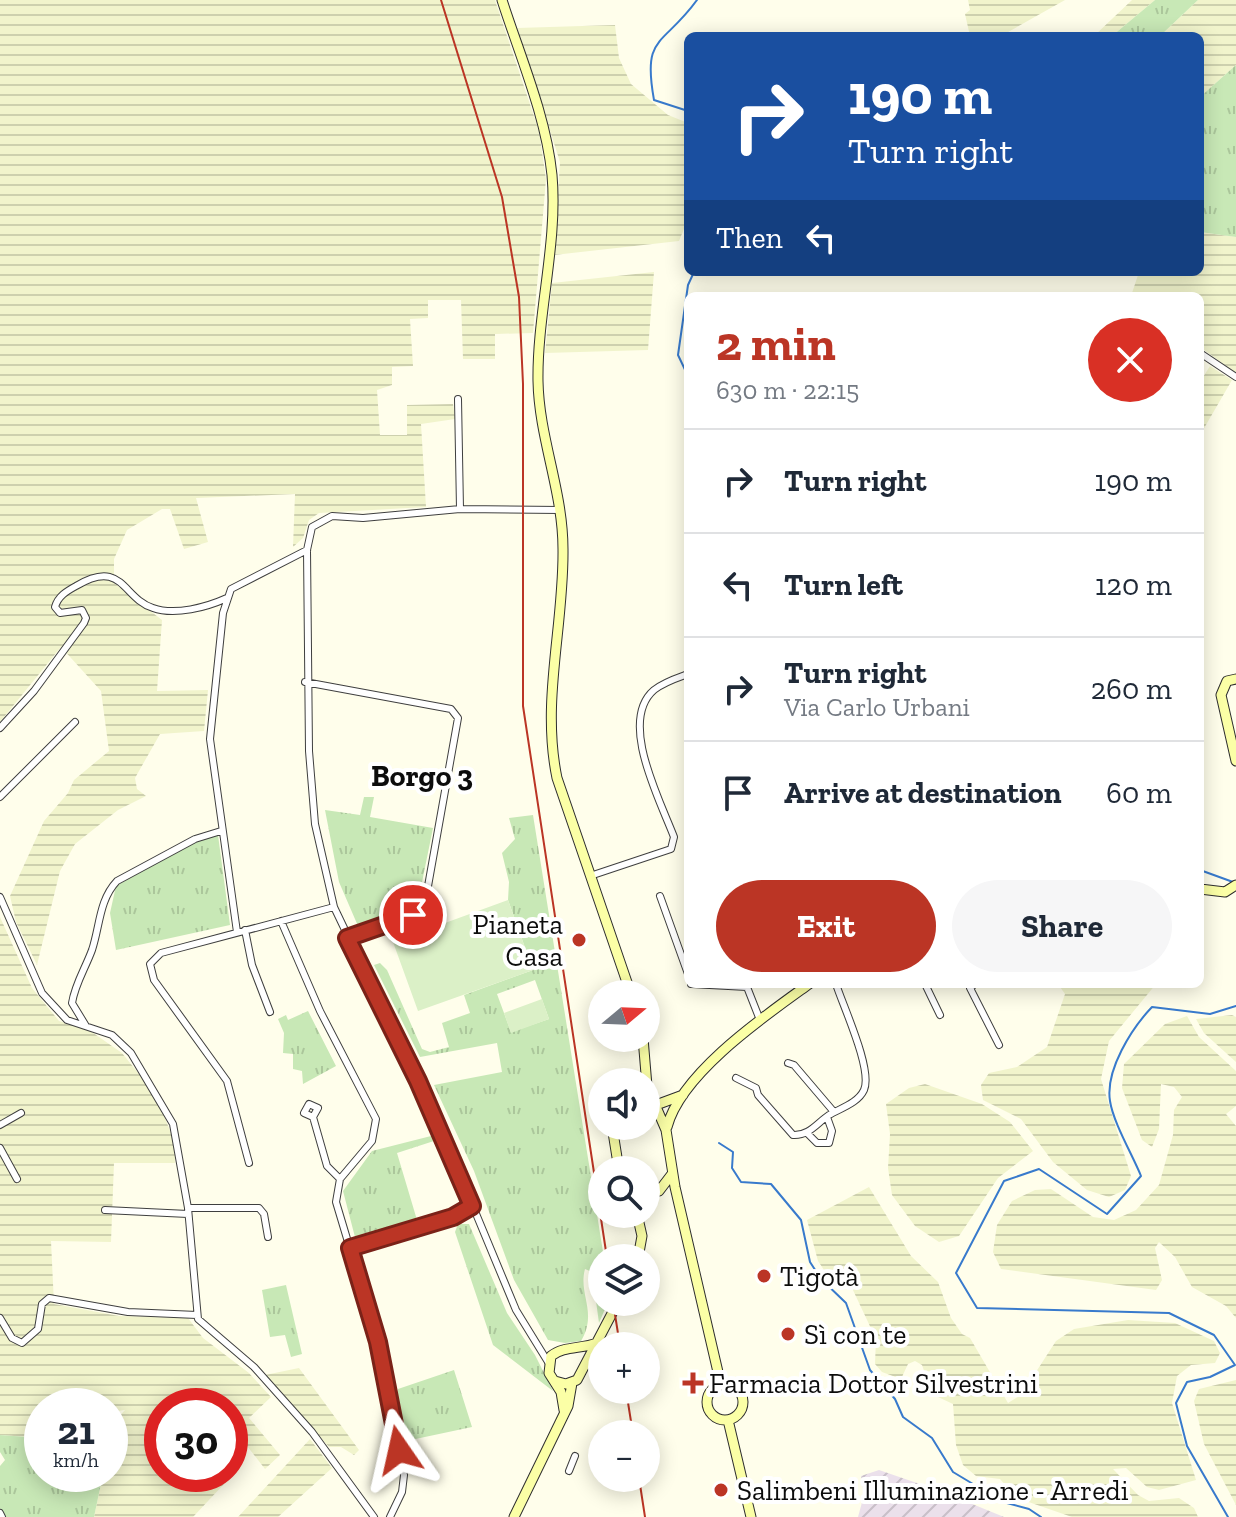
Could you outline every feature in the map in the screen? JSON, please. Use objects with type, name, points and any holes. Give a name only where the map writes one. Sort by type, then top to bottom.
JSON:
[{"type":"main road","points":[[502,0],[544,133],[552,177],[538,379],[540,407],[561,510],[563,572],[550,702],[551,752],[626,980]]},
{"type":"main road","points":[[1236,679],[1221,687],[1236,761]]},
{"type":"main road","points":[[1204,889],[1225,892],[1235,886]]},
{"type":"main road","points":[[666,1130],[683,1095],[729,1044],[804,988]]},
{"type":"main road","points":[[660,1101],[683,1095]]},
{"type":"main road","points":[[660,1119],[666,1130],[672,1174],[721,1385]]},
{"type":"main road","points":[[660,1184],[672,1174]]},
{"type":"main road","points":[[660,1197],[681,1205]]},
{"type":"main road","points":[[564,1410],[555,1381],[549,1373],[548,1362],[555,1352],[588,1347]]},
{"type":"main road","points":[[568,1349],[579,1356],[583,1370]]},
{"type":"main road","points":[[514,1517],[573,1392],[572,1383],[588,1360]]},
{"type":"main road","points":[[555,1381],[572,1383]]},
{"type":"main road","points":[[721,1385],[737,1389],[743,1399],[741,1411],[728,1420],[717,1418],[708,1405],[709,1395],[721,1385]]},
{"type":"main road","points":[[728,1420],[751,1517]]},
{"type":"street","points":[[1204,356],[1236,377]]},
{"type":"street","points":[[458,399],[460,509]]},
{"type":"street","points":[[548,1362],[516,1310],[425,1096],[334,907],[315,824],[305,682],[307,550],[309,533],[324,518],[363,518],[460,509],[561,510]]},
{"type":"street","points":[[270,1012],[241,931],[221,831],[210,739],[227,598],[231,589],[307,550]]},
{"type":"street","points":[[0,728],[34,691],[84,623],[82,610],[57,611],[59,597],[83,582],[99,577],[112,578],[129,588],[151,608],[164,610],[207,607],[227,598]]},
{"type":"street","points":[[590,876],[671,849],[674,837],[640,743],[639,714],[654,690],[684,676]]},
{"type":"street","points":[[305,682],[451,709],[458,718],[425,903],[413,915],[347,938]]},
{"type":"street","points":[[0,797],[75,722]]},
{"type":"street","points":[[86,1026],[72,1003],[75,986],[92,950],[107,891],[130,874],[195,839],[221,831]]},
{"type":"street","points":[[660,896],[684,963]]},
{"type":"street","points":[[0,897],[42,993],[67,1020],[112,1035],[159,1095],[180,1149],[197,1315],[208,1330],[254,1367],[312,1432],[374,1517]]},
{"type":"street","points":[[249,1163],[227,1081],[150,971],[150,964],[161,953],[334,907]]},
{"type":"street","points":[[281,921],[320,1011],[376,1119],[372,1141],[340,1179],[336,1202],[378,1342],[404,1475],[402,1492],[390,1517]]},
{"type":"street","points":[[750,988],[760,1020]]},
{"type":"street","points":[[736,1078],[756,1088],[758,1095],[793,1135],[807,1133],[864,1092],[867,1076],[837,988]]},
{"type":"street","points":[[927,988],[940,1015]]},
{"type":"street","points":[[970,988],[999,1045]]},
{"type":"street","points":[[788,1063],[794,1065],[834,1112]]},
{"type":"street","points":[[0,1125],[21,1113]]},
{"type":"street","points":[[313,1117],[327,1166],[340,1179]]},
{"type":"street","points":[[807,1133],[817,1143],[829,1143],[832,1131],[827,1117]]},
{"type":"street","points":[[0,1148],[17,1179]]},
{"type":"street","points":[[350,1248],[453,1217],[472,1206]]},
{"type":"street","points":[[105,1210],[259,1208],[264,1214],[268,1237]]},
{"type":"street","points":[[0,1318],[12,1338],[22,1343],[38,1329],[42,1304],[49,1298],[128,1312],[197,1315]]},
{"type":"street","points":[[537,1342],[555,1352]]},
{"type":"street","points":[[569,1471],[575,1456]]},
{"type":"shaded area","points":[[879,1470],[1004,1517],[858,1517],[864,1495],[861,1476]]},
{"type":"green space","points":[[0,0],[495,0],[539,131],[546,179],[533,333],[495,334],[495,359],[463,359],[461,300],[428,300],[428,318],[410,319],[413,366],[392,367],[392,385],[377,390],[380,435],[407,435],[407,405],[453,404],[455,419],[421,424],[426,507],[319,513],[309,520],[303,538],[293,547],[295,494],[196,498],[208,542],[184,549],[170,509],[162,509],[127,530],[114,559],[114,583],[162,620],[157,691],[208,690],[204,731],[160,734],[135,778],[137,789],[146,796],[118,810],[75,844],[60,871],[37,965],[16,922],[10,896],[44,821],[68,793],[74,780],[109,751],[101,691],[61,647],[0,722]]},
{"type":"green space","points":[[968,0],[1065,0],[1008,32],[969,32],[965,14],[970,10]]},
{"type":"green space","points":[[1132,0],[1155,0],[1117,32],[1098,32]]},
{"type":"green space","points":[[1155,0],[1198,0],[1164,32],[1117,32]]},
{"type":"green space","points":[[1198,0],[1236,0],[1236,65],[1204,93],[1204,32],[1164,32]]},
{"type":"green space","points":[[615,25],[619,58],[631,84],[668,115],[684,121],[684,229],[679,241],[554,255],[560,162],[517,28]]},
{"type":"green space","points":[[1236,65],[1236,237],[1204,233],[1204,93]]},
{"type":"green space","points":[[1204,233],[1236,237],[1236,373],[1204,350],[1204,292],[1132,292],[1138,276],[1204,276]]},
{"type":"green space","points":[[654,272],[648,350],[545,353],[552,283]]},
{"type":"green space","points":[[1210,366],[1232,380],[1204,428],[1204,376]]},
{"type":"green space","points":[[364,797],[374,797],[370,817],[433,828],[418,902],[397,914],[358,926],[339,882],[325,810],[360,815]]},
{"type":"green space","points":[[533,815],[588,1158],[588,1228],[599,1228],[602,1244],[588,1244],[588,1270],[585,1269],[584,1278],[588,1312],[586,1331],[581,1341],[565,1343],[548,1340],[514,1280],[474,1171],[434,1085],[502,1072],[497,1043],[420,1057],[374,965],[380,963],[387,970],[422,1049],[430,1052],[449,1047],[442,1023],[470,1013],[464,995],[533,970],[508,900],[509,882],[502,853],[515,839],[509,818]],"holes":[[[535,980],[549,1019],[511,1032],[497,994]]]},
{"type":"green space","points":[[218,835],[230,925],[116,950],[110,913],[116,886],[190,844]]},
{"type":"green space","points":[[508,900],[533,970],[418,1011],[393,942]]},
{"type":"green space","points":[[0,917],[32,988],[59,1021],[89,1030],[122,1053],[156,1095],[174,1141],[175,1163],[114,1163],[111,1242],[51,1241],[54,1304],[119,1316],[188,1318],[203,1338],[249,1373],[271,1397],[249,1418],[280,1455],[265,1469],[248,1447],[248,1388],[144,1388],[144,1492],[216,1492],[193,1517],[94,1517],[99,1492],[128,1492],[128,1388],[24,1388],[24,1437],[0,1435]]},
{"type":"green space","points":[[1061,988],[1153,988],[1109,1041],[1101,1079],[1131,1176],[1125,1190],[1109,1197],[1087,1190],[1053,1162],[1021,1119],[983,1100],[981,1085],[989,1073],[1017,1067],[1047,1047],[1065,994]]},
{"type":"green space","points":[[542,999],[549,1019],[511,1033],[504,1013]]},
{"type":"green space","points":[[308,1011],[336,1066],[303,1084],[302,1071],[293,1069],[293,1054],[283,1053],[284,1033],[278,1019],[286,1015],[288,1020]]},
{"type":"green space","points":[[1187,1016],[1199,1037],[1236,1071],[1236,1106],[1226,1114],[1236,1126],[1236,1318],[1226,1306],[1192,1287],[1175,1257],[1159,1242],[1155,1248],[1162,1280],[1156,1290],[1001,1269],[993,1252],[997,1225],[1012,1201],[1035,1190],[1051,1189],[1093,1217],[1114,1220],[1136,1210],[1159,1185],[1173,1135],[1174,1110],[1182,1097],[1174,1087],[1161,1084],[1159,1129],[1152,1147],[1142,1140],[1122,1088],[1124,1064],[1165,1024]]},
{"type":"green space","points":[[1236,1017],[1236,1062],[1204,1033],[1196,1019]]},
{"type":"green space","points":[[925,1084],[982,1104],[1010,1122],[1033,1151],[998,1178],[959,1236],[939,1242],[915,1226],[892,1195],[888,1168],[890,1134],[886,1104],[909,1088]]},
{"type":"green space","points":[[435,1135],[437,1140],[397,1153],[417,1220],[356,1241],[343,1191],[372,1151]]},
{"type":"green space","points":[[869,1187],[911,1256],[938,1282],[951,1318],[962,1334],[970,1338],[1008,1403],[1021,1395],[1056,1341],[1074,1329],[1128,1320],[1175,1323],[1214,1341],[1220,1353],[1215,1363],[1191,1365],[1177,1376],[1172,1403],[1196,1480],[1159,1490],[1147,1487],[1126,1468],[1113,1469],[1138,1495],[1149,1501],[1179,1498],[1194,1508],[1198,1517],[1072,1517],[1017,1498],[1000,1479],[976,1476],[963,1465],[956,1445],[953,1404],[938,1397],[930,1388],[922,1365],[915,1361],[908,1364],[901,1379],[882,1372],[875,1364],[876,1339],[852,1288],[828,1276],[818,1261],[807,1220]]},
{"type":"green space","points":[[458,1224],[469,1224],[507,1313],[535,1355],[553,1391],[493,1345],[455,1232]]},
{"type":"green space","points":[[286,1285],[302,1354],[291,1357],[285,1335],[270,1337],[262,1290]]},
{"type":"green space","points":[[299,1368],[359,1450],[354,1455],[341,1447],[329,1447],[265,1375]]},
{"type":"green space","points":[[454,1370],[472,1427],[406,1441],[396,1396],[398,1389]]},
{"type":"green space","points":[[1236,1380],[1236,1505],[1204,1444],[1194,1401],[1199,1389]]},
{"type":"green space","points":[[0,1435],[24,1437],[24,1492],[99,1492],[94,1517],[5,1517],[0,1508],[0,1466],[5,1460],[0,1452]]},
{"type":"green space","points":[[310,1439],[332,1468],[278,1517],[238,1517]]},
{"type":"waterway","points":[[684,110],[654,100],[651,63],[658,43],[697,0]]},
{"type":"waterway","points":[[687,292],[692,276]]},
{"type":"waterway","points":[[684,313],[678,355],[684,368]]},
{"type":"waterway","points":[[1204,871],[1233,882]]},
{"type":"waterway","points":[[1228,1517],[1187,1446],[1176,1403],[1187,1382],[1210,1377],[1235,1365],[1214,1335],[1169,1313],[977,1308],[956,1273],[1004,1181],[1039,1169],[1107,1214],[1141,1176],[1110,1101],[1116,1063],[1136,1026],[1152,1007],[1210,1014],[1236,1006]]},
{"type":"waterway","points":[[719,1143],[733,1152],[732,1168],[741,1182],[771,1184],[801,1220],[810,1262],[821,1279],[846,1303],[870,1370],[895,1399],[903,1417],[932,1438],[953,1472],[1003,1502],[1029,1509],[1041,1517]]},
{"type":"railway","points":[[441,0],[502,197],[519,297],[523,384],[523,706],[605,1244]]},
{"type":"railway","points":[[615,1316],[618,1332]]},
{"type":"railway","points":[[628,1404],[631,1420]]},
{"type":"railway","points":[[641,1492],[645,1517]]},
{"type":"place","name":"Pianeta Casa","points":[[579,940]]},
{"type":"place","name":"Tigotà","points":[[764,1276]]},
{"type":"place","name":"Sì con te","points":[[788,1334]]},
{"type":"place","name":"Farmacia Dottor Silvestrini","points":[[693,1383]]},
{"type":"place","name":"Salimbeni Illuminazione - Arredi","points":[[721,1490]]},
{"type":"district","name":"Borgo 3","points":[[422,776]]},
{"type":"route","points":[[399,1450],[378,1342],[350,1248],[453,1217],[472,1206],[418,1081],[347,938],[413,915]]}]
